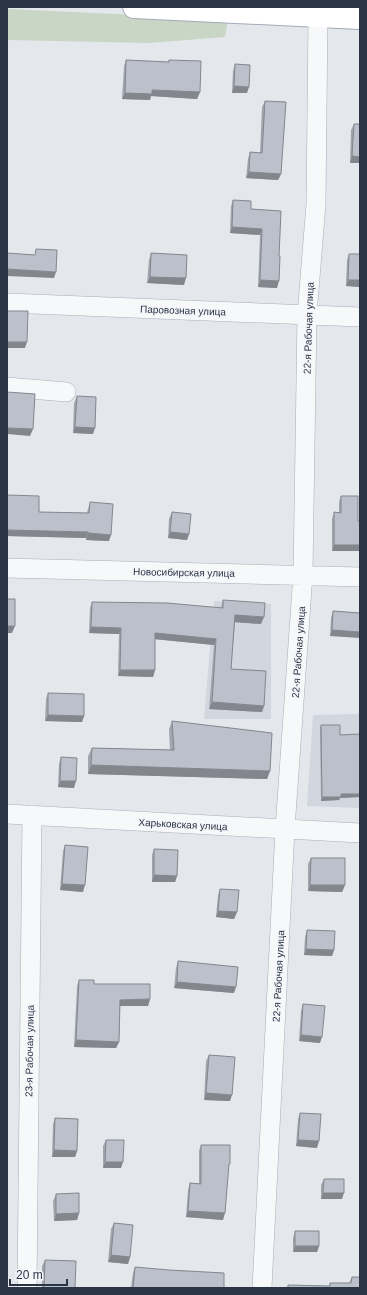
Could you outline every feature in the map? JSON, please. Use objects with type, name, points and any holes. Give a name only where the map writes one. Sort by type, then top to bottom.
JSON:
[{"type":"main road","points":[[134,7],[360,18]]},
{"type":"street","name":"22-я Рабочая улица","points":[[262,1288],[286,829],[303,574],[307,315],[316,204],[318,16]]},
{"type":"street","name":"Паровозная улица","points":[[7,303],[360,317]]},
{"type":"street","points":[[7,388],[66,392]]},
{"type":"street","name":"Новосибирская улица","points":[[7,568],[303,574],[360,577]]},
{"type":"street","name":"Харьковская улица","points":[[7,814],[360,832]]},
{"type":"street","name":"23-я Рабочая улица","points":[[27,1288],[32,815]]},
{"type":"shaded area","points":[[214,601],[271,604],[271,719],[204,719]]},
{"type":"shaded area","points":[[360,714],[360,808],[307,806],[313,715]]},
{"type":"green space","points":[[7,9],[228,19],[225,37],[149,43],[7,40]]},
{"type":"building","points":[[126,60],[169,62],[169,60],[201,61],[200,92],[152,90],[152,94],[125,93]]},
{"type":"building","points":[[235,64],[250,65],[249,87],[234,86]]},
{"type":"building","points":[[265,101],[286,102],[281,174],[249,172],[250,152],[262,153]]},
{"type":"building","points":[[354,124],[360,124],[360,157],[352,156]]},
{"type":"building","points":[[233,200],[251,201],[251,209],[281,211],[279,281],[260,280],[262,229],[232,227]]},
{"type":"building","points":[[36,249],[57,250],[56,272],[7,269],[7,253],[35,255]]},
{"type":"building","points":[[151,253],[187,255],[186,278],[150,277]]},
{"type":"building","points":[[349,254],[360,254],[360,280],[348,280]]},
{"type":"building","points":[[7,311],[28,311],[27,342],[7,342]]},
{"type":"building","points":[[7,392],[35,394],[33,429],[7,428]]},
{"type":"building","points":[[77,396],[96,397],[95,428],[75,427]]},
{"type":"building","points":[[7,495],[39,496],[39,512],[89,513],[90,502],[113,504],[111,535],[88,532],[7,530]]},
{"type":"building","points":[[341,496],[358,496],[360,545],[334,545],[334,512],[341,513]]},
{"type":"building","points":[[172,512],[191,514],[189,534],[170,532]]},
{"type":"building","points":[[7,599],[15,599],[15,626],[7,626]]},
{"type":"building","points":[[223,600],[265,603],[264,617],[235,615],[231,669],[266,671],[264,706],[212,702],[216,639],[155,633],[155,670],[120,670],[121,628],[91,627],[92,602],[167,603],[223,608]]},
{"type":"building","points":[[333,611],[360,613],[360,632],[332,630]]},
{"type":"building","points":[[48,693],[84,694],[84,716],[48,715]]},
{"type":"building","points":[[172,721],[272,733],[270,771],[91,765],[92,748],[174,750]]},
{"type":"building","points":[[321,725],[340,725],[340,735],[360,734],[360,794],[341,794],[341,797],[322,797]]},
{"type":"building","points":[[61,757],[77,758],[76,781],[60,781]]},
{"type":"building","points":[[65,845],[88,847],[85,885],[62,884]]},
{"type":"building","points":[[154,849],[178,850],[177,876],[154,875]]},
{"type":"building","points":[[311,858],[345,858],[345,885],[310,885]]},
{"type":"building","points":[[220,889],[239,890],[237,912],[218,911]]},
{"type":"building","points":[[307,930],[335,931],[334,950],[306,949]]},
{"type":"building","points":[[178,961],[238,967],[236,987],[177,982]]},
{"type":"building","points":[[79,980],[94,980],[94,984],[150,984],[150,999],[120,1000],[119,1042],[76,1040]]},
{"type":"building","points":[[303,1004],[325,1006],[322,1037],[301,1035]]},
{"type":"building","points":[[209,1055],[235,1057],[232,1095],[206,1093]]},
{"type":"building","points":[[300,1113],[321,1114],[319,1141],[298,1140]]},
{"type":"building","points":[[55,1118],[78,1119],[77,1151],[54,1150]]},
{"type":"building","points":[[106,1140],[124,1140],[123,1162],[105,1162]]},
{"type":"building","points":[[201,1145],[230,1145],[230,1164],[225,1213],[188,1211],[190,1183],[201,1184]]},
{"type":"building","points":[[324,1179],[344,1179],[344,1193],[323,1193]]},
{"type":"building","points":[[79,1193],[79,1213],[56,1214],[56,1194]]},
{"type":"building","points":[[114,1223],[133,1225],[130,1257],[111,1255]]},
{"type":"building","points":[[295,1231],[319,1231],[319,1246],[295,1246]]},
{"type":"building","points":[[45,1260],[76,1261],[75,1288],[44,1288]]},
{"type":"building","points":[[135,1267],[224,1273],[224,1288],[133,1288]]},
{"type":"building","points":[[352,1277],[360,1277],[360,1288],[288,1288],[288,1285],[330,1286],[330,1283],[351,1283]]}]
